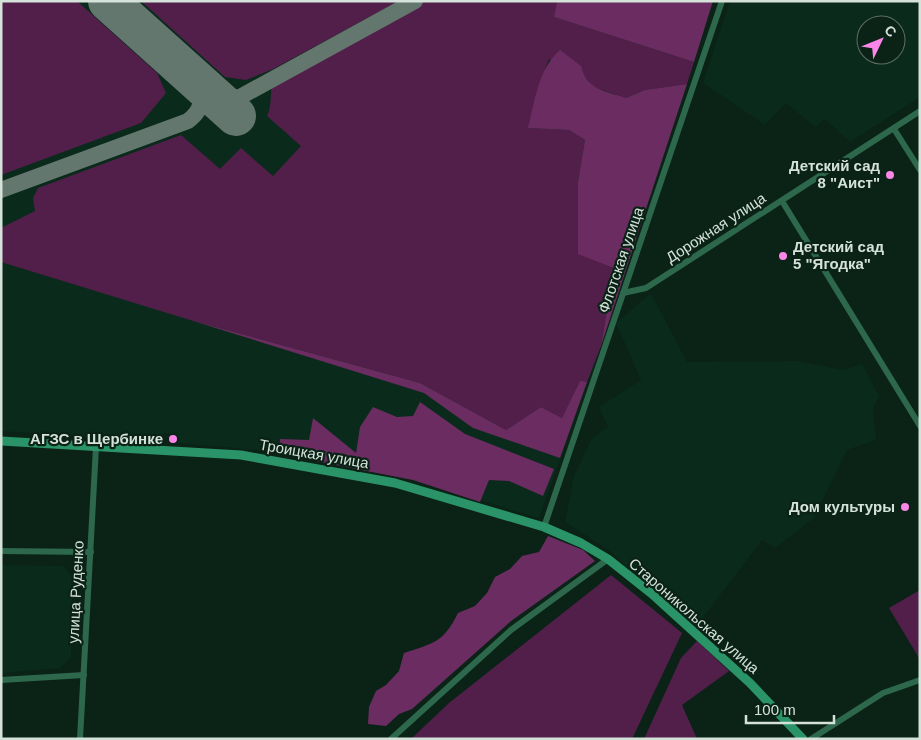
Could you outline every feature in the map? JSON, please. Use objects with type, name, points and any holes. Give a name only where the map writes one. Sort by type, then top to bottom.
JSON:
[{"type":"street","name":"Флотская улица","points":[[544,527],[722,1]]},
{"type":"street","name":"Дорожная улица","points":[[623,293],[646,288],[920,111]]},
{"type":"street","points":[[894,129],[920,170]]},
{"type":"street","points":[[782,201],[920,426]]},
{"type":"street","name":"Троицкая улица","points":[[1,441],[212,453],[266,459],[395,483],[544,527],[581,543],[608,559]]},
{"type":"street","name":"улица Руденко","points":[[80,739],[96,447]]},
{"type":"street","points":[[1,550],[91,552]]},
{"type":"street","points":[[391,739],[511,630],[608,559]]},
{"type":"street","name":"Староникольская улица","points":[[608,559],[706,642],[803,739]]},
{"type":"street","points":[[1,680],[84,675]]},
{"type":"street","points":[[811,739],[883,693],[920,680]]},
{"type":"shaded area","points":[[1,1],[713,1],[601,346],[539,518],[413,480],[265,451],[171,442],[169,434],[164,433],[159,442],[1,431]]},
{"type":"shaded area","points":[[1,1],[77,1],[157,73],[166,93],[141,123],[1,175]]},
{"type":"shaded area","points":[[141,1],[399,1],[273,69],[246,80],[225,77]]},
{"type":"shaded area","points":[[424,1],[557,1],[554,17],[694,62],[687,84],[645,90],[626,98],[593,87],[584,77],[549,59],[539,85],[529,128],[569,130],[585,140],[578,182],[614,268],[601,346],[587,382],[580,382],[562,418],[541,407],[506,430],[420,383],[190,320],[1,262],[1,228],[35,211],[33,198],[38,188],[181,135],[220,169],[241,148],[273,176],[301,146],[267,116],[272,83]]},
{"type":"shaded area","points":[[557,1],[713,1],[694,62],[554,17]]},
{"type":"shaded area","points":[[730,1],[920,1],[920,97],[850,142],[825,119],[815,127],[786,103],[765,125],[703,83]]},
{"type":"shaded area","points":[[560,50],[581,66],[587,80],[592,85],[626,98],[645,90],[687,84],[601,346],[614,268],[578,254],[578,182],[585,140],[569,130],[528,128],[535,96],[542,76],[547,66]]},
{"type":"shaded area","points":[[651,293],[687,362],[796,361],[843,370],[862,364],[879,396],[873,409],[876,440],[847,450],[814,518],[775,548],[762,540],[696,627],[607,549],[565,522],[574,476],[591,440],[608,427],[599,407],[641,380],[616,323]]},
{"type":"shaded area","points":[[190,320],[420,383],[506,430],[541,407],[562,418],[580,381],[587,382],[560,458],[473,428],[424,393]]},
{"type":"shaded area","points":[[420,402],[465,434],[554,469],[543,496],[509,481],[489,480],[480,502],[413,480],[279,454],[280,439],[309,440],[313,418],[356,453],[360,427],[373,407],[397,417],[413,416]]},
{"type":"shaded area","points":[[548,536],[583,550],[595,561],[511,621],[412,709],[399,714],[386,726],[368,724],[369,707],[376,691],[386,685],[399,671],[404,653],[430,644],[442,636],[453,623],[458,613],[475,606],[487,593],[495,577],[510,569],[522,556],[539,552]]},
{"type":"shaded area","points":[[1,565],[64,566],[73,578],[71,657],[60,668],[1,673]]},
{"type":"shaded area","points":[[611,575],[682,633],[632,739],[411,739],[449,703]]},
{"type":"shaded area","points":[[920,590],[920,658],[919,658],[889,608]]},
{"type":"shaded area","points":[[697,641],[729,671],[682,705],[697,739],[644,739],[681,658]]},
{"type":"taxiway","points":[[219,100],[240,97],[415,1]]},
{"type":"taxiway","points":[[1,190],[188,121],[197,112],[201,102],[199,86],[196,80]]},
{"type":"runway","points":[[108,1],[236,116]]},
{"type":"place","name":"Детский сад 8 \"Аист\"","points":[[890,175]]},
{"type":"place","name":"Детский сад 5 \"Ягодка\"","points":[[783,256]]},
{"type":"place","name":"АГЗС в Щербинке","points":[[173,439]]},
{"type":"place","name":"Дом культуры","points":[[905,507]]}]
